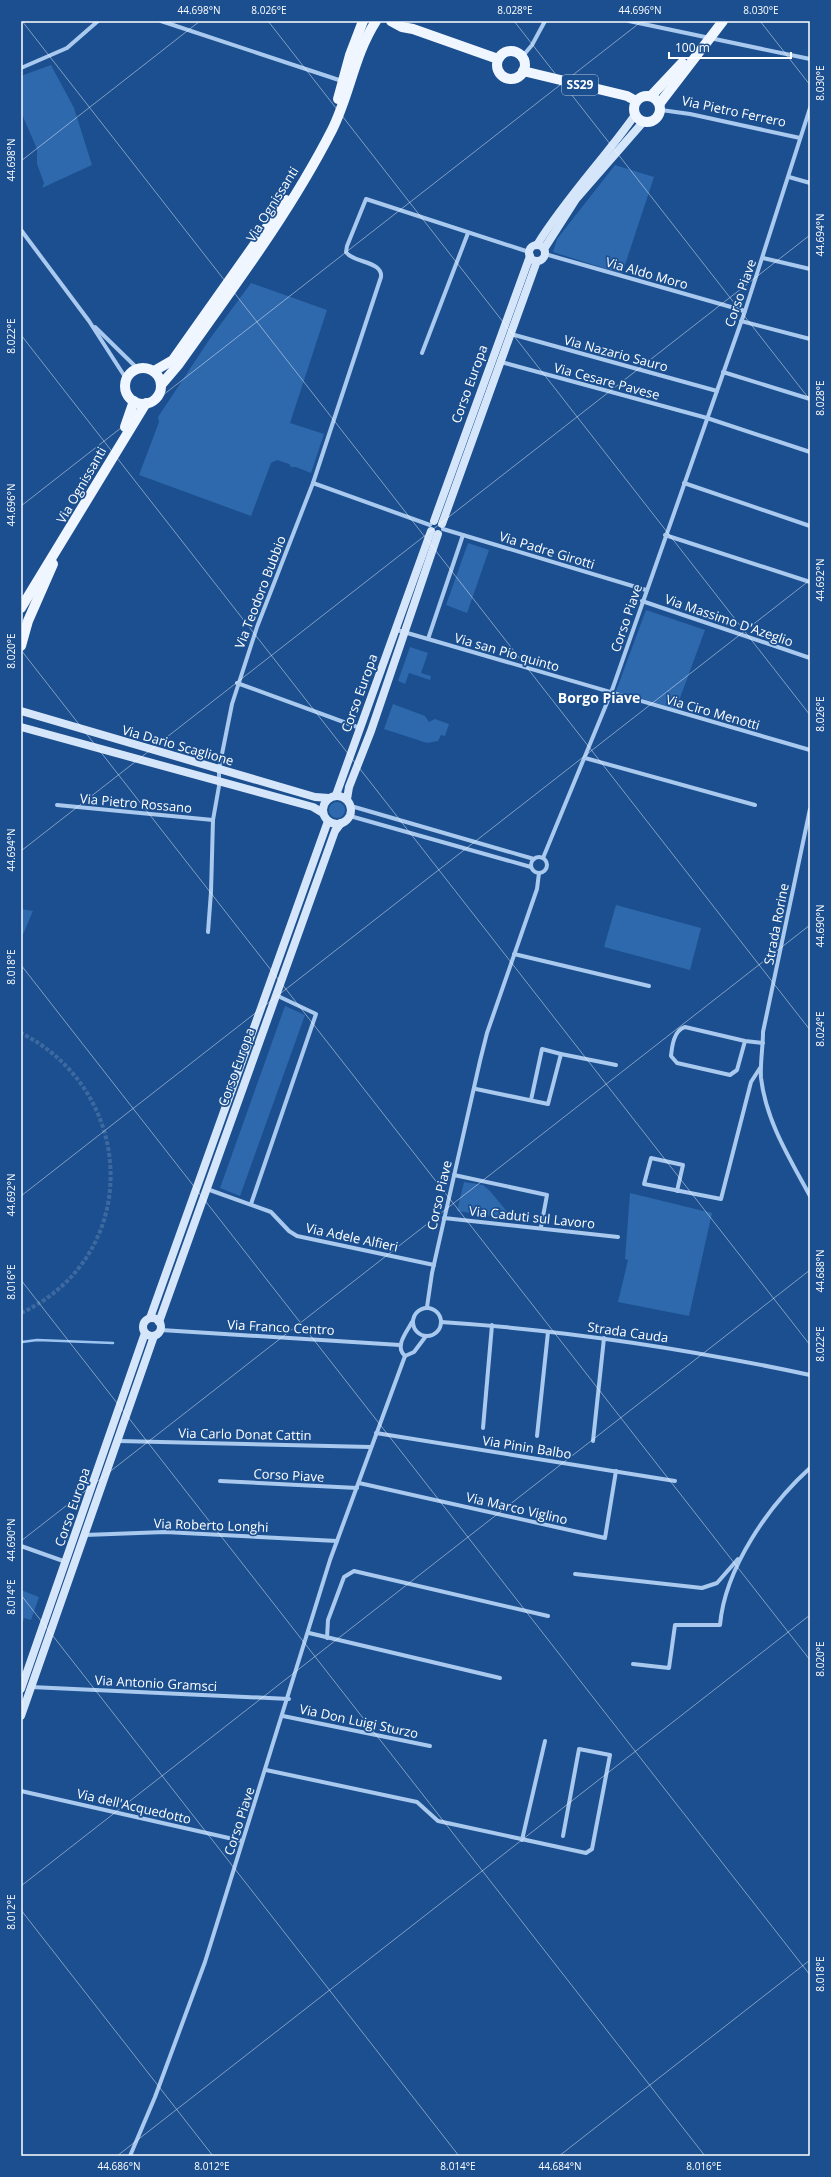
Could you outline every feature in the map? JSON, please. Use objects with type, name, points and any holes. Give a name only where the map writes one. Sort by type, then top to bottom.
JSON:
[{"type":"main road","name":"Via Ognissanti","points":[[154,371],[173,360],[285,201],[320,140],[337,104],[342,81],[364,21]]},
{"type":"main road","name":"Via Ognissanti","points":[[161,385],[178,365],[281,220],[332,129],[343,105],[361,48],[376,21]]},
{"type":"main road","points":[[391,21],[402,27],[413,29],[498,59]]},
{"type":"main road","points":[[405,21],[413,29]]},
{"type":"main road","points":[[716,21],[707,38],[660,107],[654,121],[644,121],[635,115],[634,106],[636,101],[643,96],[651,96],[707,38],[723,21]]},
{"type":"main road","points":[[509,51],[514,51],[522,57],[524,66],[523,71],[515,78],[505,78],[498,70],[498,59],[501,55],[509,51]]},
{"type":"main road","name":"SS29","points":[[523,71],[627,96],[636,101]]},
{"type":"main road","points":[[651,96],[660,107]]},
{"type":"main road","name":"Corso Europa","points":[[333,797],[396,630],[501,362],[511,334],[532,256],[530,247],[537,244],[570,195],[619,138],[635,115]]},
{"type":"main road","name":"Corso Europa","points":[[532,256],[542,259],[576,199],[644,121]]},
{"type":"main road","points":[[537,244],[545,252]]},
{"type":"main road","name":"Corso Europa","points":[[349,803],[349,787],[405,632],[436,528],[532,256]]},
{"type":"main road","points":[[138,369],[149,369],[154,371],[160,380],[161,385],[155,399],[146,403],[134,401],[127,392],[127,380],[129,375],[138,369]]},
{"type":"main road","name":"Via Ognissanti","points":[[119,445],[134,401]]},
{"type":"main road","name":"Via Ognissanti","points":[[21,608],[65,539],[119,445],[146,403]]},
{"type":"main road","name":"Via Ognissanti","points":[[21,646],[28,621],[65,539]]},
{"type":"main road","name":"Via Dario Scaglione","points":[[21,711],[315,797],[333,797]]},
{"type":"main road","name":"Via Dario Scaglione","points":[[21,727],[313,807],[323,813]]},
{"type":"main road","points":[[333,797],[349,803],[350,816],[341,823],[328,821],[323,813],[324,805],[333,797]]},
{"type":"main road","name":"Corso Europa","points":[[22,1687],[146,1334],[144,1325],[150,1318],[328,821]]},
{"type":"main road","name":"Corso Europa","points":[[160,1326],[207,1189],[335,831],[341,823]]},
{"type":"main road","points":[[146,1334],[154,1336],[160,1326],[150,1318]]},
{"type":"main road","name":"Corso Europa","points":[[21,1716],[119,1441],[154,1336]]},
{"type":"street","points":[[21,68],[57,54],[67,48],[98,21]]},
{"type":"street","points":[[161,21],[342,81]]},
{"type":"street","points":[[522,57],[532,45],[545,21]]},
{"type":"street","points":[[629,21],[810,59]]},
{"type":"street","name":"Via Pietro Ferrero","points":[[660,107],[800,140]]},
{"type":"street","name":"Corso Piave","points":[[427,1308],[444,1218],[487,1033],[537,888],[539,873],[544,872],[547,868],[544,858],[611,693],[646,589],[745,311],[800,140],[808,124],[810,108]]},
{"type":"street","points":[[789,177],[810,183]]},
{"type":"street","name":"Via Teodoro Bubbio","points":[[208,932],[211,892],[213,820],[219,781],[219,769],[237,683],[313,483],[381,277],[380,270],[349,256],[346,252],[346,246],[366,199],[468,233]]},
{"type":"street","points":[[21,230],[88,321],[127,380]]},
{"type":"street","points":[[422,353],[468,233],[532,256]]},
{"type":"street","name":"Via Aldo Moro","points":[[545,252],[745,311]]},
{"type":"street","points":[[763,258],[810,269]]},
{"type":"street","points":[[88,321],[138,369]]},
{"type":"street","points":[[741,321],[810,339]]},
{"type":"street","name":"Via Nazario Sauro","points":[[511,334],[717,391]]},
{"type":"street","name":"Via Cesare Pavese","points":[[501,362],[707,418],[810,452]]},
{"type":"street","points":[[723,372],[810,399]]},
{"type":"street","name":"Via Padre Girotti","points":[[313,483],[436,528],[646,589]]},
{"type":"street","points":[[684,484],[810,526]]},
{"type":"street","points":[[428,639],[463,535]]},
{"type":"street","points":[[665,535],[810,582]]},
{"type":"street","name":"Via Massimo D'Azeglio","points":[[642,601],[810,658]]},
{"type":"street","name":"Via san Pio quinto","points":[[396,630],[611,693]]},
{"type":"street","points":[[237,683],[360,728]]},
{"type":"street","name":"Via Ciro Menotti","points":[[611,693],[810,750]]},
{"type":"street","points":[[584,758],[755,805]]},
{"type":"street","points":[[349,803],[534,859],[544,858]]},
{"type":"street","name":"Via Pietro Rossano","points":[[57,805],[213,820]]},
{"type":"street","name":"Strada Rorine","points":[[810,809],[763,1032],[760,1067],[764,1094],[774,1126],[810,1196]]},
{"type":"street","points":[[350,816],[531,867],[535,872],[539,873]]},
{"type":"street","points":[[531,867],[534,859]]},
{"type":"street","points":[[514,954],[649,986]]},
{"type":"street","points":[[251,1204],[316,1014],[280,997]]},
{"type":"street","points":[[745,1041],[737,1070],[730,1075],[677,1063],[671,1056],[677,1032],[685,1027],[745,1041],[763,1043]]},
{"type":"street","points":[[531,1100],[542,1049],[616,1065]]},
{"type":"street","points":[[474,1088],[548,1104],[561,1054]]},
{"type":"street","points":[[677,1191],[683,1165],[650,1158],[644,1184],[677,1191],[721,1199],[751,1082],[760,1067]]},
{"type":"street","points":[[454,1175],[547,1195],[541,1227]]},
{"type":"street","name":"Via Adele Alfieri","points":[[207,1189],[271,1212],[289,1230],[298,1236],[434,1265]]},
{"type":"street","name":"Via Caduti sul Lavoro","points":[[444,1218],[618,1236]]},
{"type":"street","points":[[427,1308],[437,1312],[441,1322],[436,1332],[426,1336],[414,1352],[405,1356],[401,1352],[400,1345],[417,1311],[427,1308]]},
{"type":"street","points":[[413,1321],[416,1331],[426,1336]]},
{"type":"street","name":"Strada Cauda","points":[[441,1322],[492,1325],[604,1338],[715,1356],[810,1375]]},
{"type":"street","points":[[483,1428],[492,1325]]},
{"type":"street","name":"Via Franco Centro","points":[[160,1326],[400,1345]]},
{"type":"street","points":[[538,1436],[548,1332]]},
{"type":"street","points":[[593,1441],[604,1338]]},
{"type":"street","name":"Corso Piave","points":[[130,2156],[155,2097],[205,1962],[242,1841],[289,1699],[337,1541],[405,1356]]},
{"type":"street","name":"Via Pinin Balbo","points":[[376,1433],[675,1481]]},
{"type":"street","name":"Via Carlo Donat Cattin","points":[[119,1441],[371,1447]]},
{"type":"street","points":[[575,1574],[702,1588],[717,1583],[740,1557],[789,1487],[810,1468]]},
{"type":"street","name":"Via Marco Viglino","points":[[359,1483],[605,1538],[616,1471]]},
{"type":"street","name":"Corso Piave","points":[[220,1481],[357,1488]]},
{"type":"street","name":"Via Roberto Longhi","points":[[85,1535],[166,1532],[337,1541]]},
{"type":"street","points":[[21,1546],[67,1562]]},
{"type":"street","points":[[633,1664],[669,1668],[675,1625],[720,1625],[721,1614],[740,1557]]},
{"type":"street","points":[[327,1638],[328,1620],[344,1577],[354,1571],[548,1616]]},
{"type":"street","points":[[309,1633],[500,1678]]},
{"type":"street","name":"Via Antonio Gramsci","points":[[22,1687],[289,1699]]},
{"type":"street","name":"Via Don Luigi Sturzo","points":[[283,1716],[430,1746]]},
{"type":"street","points":[[522,1840],[545,1741]]},
{"type":"street","points":[[266,1770],[417,1802],[438,1821],[580,1853],[586,1853],[592,1849],[610,1755],[579,1749],[563,1836]]},
{"type":"street","name":"Via dell'Acquedotto","points":[[21,1791],[242,1841]]},
{"type":"shaded area","points":[[51,65],[74,108],[92,165],[42,188],[44,183],[37,164],[37,149],[21,112],[21,76]]},
{"type":"shaded area","points":[[615,165],[654,177],[622,274],[553,252],[557,239]]},
{"type":"shaded area","points":[[251,283],[327,310],[290,423],[324,434],[311,473],[296,467],[291,467],[289,464],[277,460],[271,463],[251,516],[139,475],[159,422],[158,417],[209,340]]},
{"type":"shaded area","points":[[468,543],[489,550],[467,613],[446,605]]},
{"type":"shaded area","points":[[646,610],[705,630],[676,709],[616,691]]},
{"type":"shaded area","points":[[410,647],[428,653],[421,673],[431,676],[430,680],[409,673],[405,684],[398,681]]},
{"type":"shaded area","points":[[393,704],[425,716],[429,722],[435,719],[449,724],[445,736],[441,735],[438,741],[427,743],[384,729]]},
{"type":"shaded area","points":[[337,802],[343,804],[345,810],[343,816],[337,818],[331,816],[329,810],[331,804]]},
{"type":"shaded area","points":[[616,905],[701,928],[690,970],[604,947]]},
{"type":"shaded area","points":[[21,909],[33,911],[21,939]]},
{"type":"shaded area","points":[[285,1006],[305,1015],[240,1196],[220,1188]]},
{"type":"shaded area","points":[[464,1182],[483,1185],[490,1191],[513,1219],[457,1211]]},
{"type":"shaded area","points":[[630,1193],[712,1213],[689,1316],[618,1302],[628,1260],[625,1259]]},
{"type":"shaded area","points":[[21,1590],[39,1597],[31,1620],[24,1618],[21,1628]]},
{"type":"waterway","points":[[22,1342],[37,1340],[113,1343]]},
{"type":"tunnel","points":[[21,1033],[60,1060],[88,1094],[105,1132],[111,1174],[105,1215],[89,1254],[61,1287],[21,1313]]},
{"type":"district","name":"Borgo Piave","points":[[599,698]]}]
